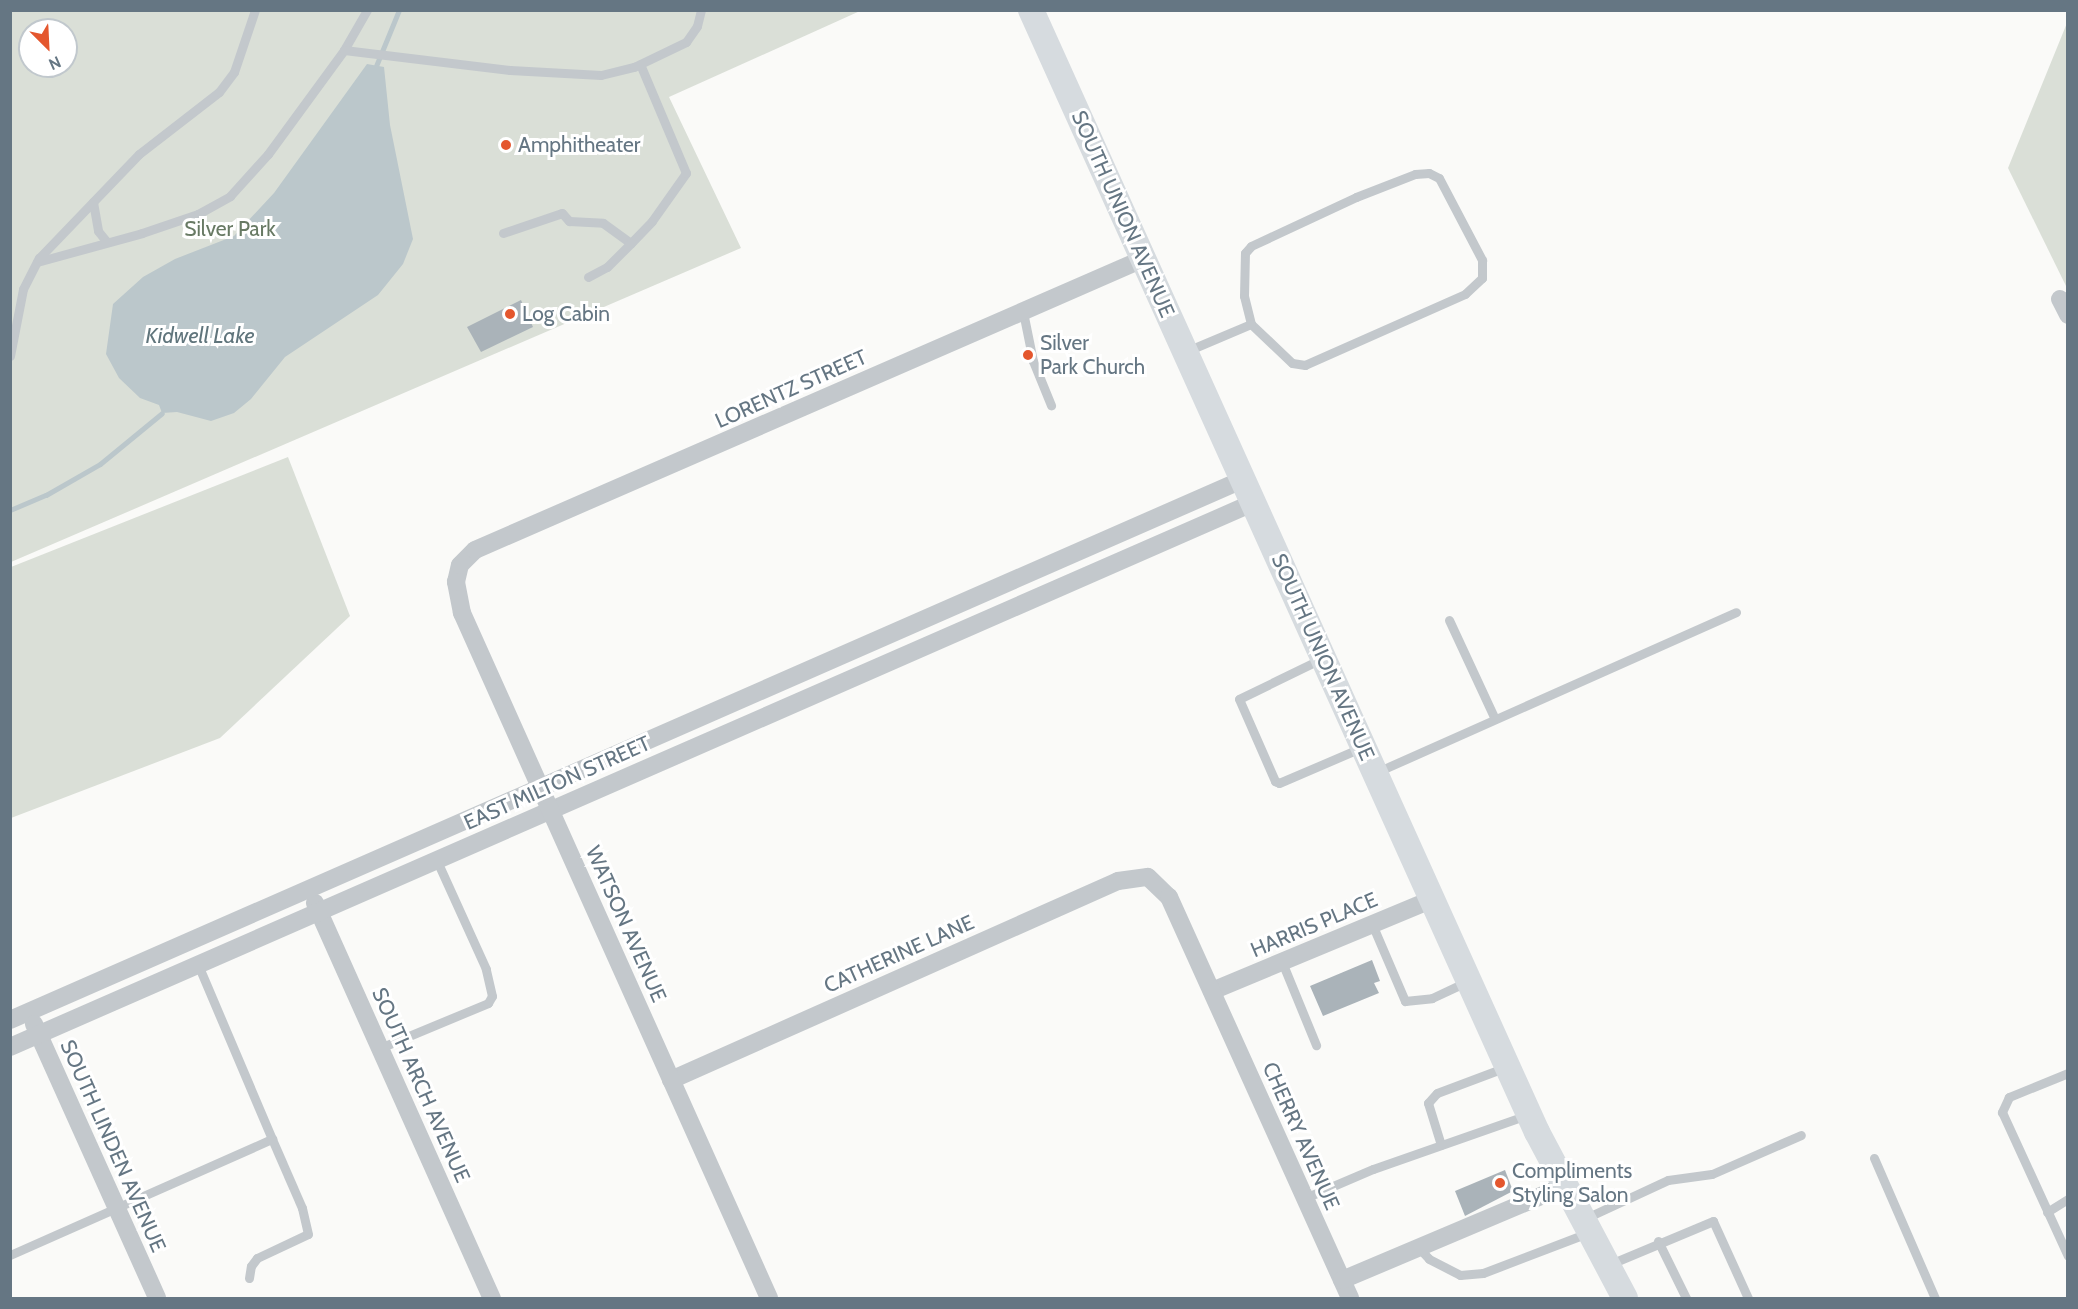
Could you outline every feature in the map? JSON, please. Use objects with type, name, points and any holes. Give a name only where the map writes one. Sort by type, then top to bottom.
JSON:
[{"type":"main road","name":"SOUTH UNION AVENUE","points":[[1031,10],[1529,1114],[1584,1227],[1625,1299]]},
{"type":"street","name":"LORENTZ STREET","points":[[460,565],[476,550],[1143,259]]},
{"type":"street","name":"EAST MILTON STREET","points":[[10,1020],[1242,480]]},
{"type":"street","name":"EAST MILTON STREET","points":[[10,1047],[1253,503]]},
{"type":"street","points":[[1083,550],[1093,573]]},
{"type":"street","name":"WATSON AVENUE","points":[[460,565],[456,582],[462,613],[769,1299]]},
{"type":"street","points":[[949,609],[960,631]]},
{"type":"street","points":[[814,668],[824,691]]},
{"type":"street","points":[[681,726],[692,748]]},
{"type":"street","points":[[430,837],[439,860]]},
{"type":"street","name":"CATHERINE LANE","points":[[671,1080],[1118,881],[1148,877]]},
{"type":"street","name":"CHERRY AVENUE","points":[[1148,877],[1169,897],[1350,1299]]},
{"type":"street","name":"SOUTH ARCH AVENUE","points":[[309,890],[492,1299]]},
{"type":"street","name":"HARRIS PLACE","points":[[1212,992],[1433,899]]},
{"type":"street","points":[[188,942],[198,965]]},
{"type":"street","name":"SOUTH LINDEN AVENUE","points":[[28,1012],[157,1299]]},
{"type":"street","points":[[1342,1280],[1564,1186]]},
{"type":"lane","points":[[10,356],[23,289],[37,262],[139,154],[219,92],[234,72],[255,10]]},
{"type":"lane","points":[[37,262],[198,213],[230,196],[281,138],[344,50],[367,10]]},
{"type":"lane","points":[[344,50],[510,70],[601,75],[640,64],[686,42],[697,26],[701,10]]},
{"type":"lane","points":[[588,277],[607,267],[631,243],[686,173],[640,64]]},
{"type":"lane","points":[[1415,174],[1440,178],[1482,260],[1482,279],[1465,294],[1305,365],[1292,363],[1251,324],[1242,266],[1251,246],[1415,174]]},
{"type":"lane","points":[[93,202],[98,231],[107,242]]},
{"type":"lane","points":[[503,233],[562,213],[569,221],[603,223],[631,243]]},
{"type":"lane","points":[[1023,312],[1033,361],[1052,405]]},
{"type":"lane","points":[[1185,352],[1251,324]]},
{"type":"lane","points":[[1375,773],[1736,612]]},
{"type":"lane","points":[[1449,621],[1496,719]]},
{"type":"lane","points":[[1323,658],[1239,699],[1279,783],[1364,747]]},
{"type":"lane","points":[[380,1048],[488,1003],[492,996],[486,969],[439,860]]},
{"type":"lane","points":[[1372,924],[1405,1001],[1432,998],[1470,981]]},
{"type":"lane","points":[[1282,962],[1316,1045]]},
{"type":"lane","points":[[198,965],[302,1208],[308,1234],[257,1258],[250,1266],[249,1278]]},
{"type":"lane","points":[[1441,1145],[1428,1103],[1432,1098],[1463,1082],[1508,1067]]},
{"type":"lane","points":[[2067,1073],[2009,1097],[2002,1112],[2067,1256]]},
{"type":"lane","points":[[1305,1198],[1441,1145],[1529,1114]]},
{"type":"lane","points":[[1418,1247],[1429,1259],[1460,1275],[1483,1273],[1584,1227],[1668,1180],[1712,1174],[1801,1135]]},
{"type":"lane","points":[[10,1254],[272,1139]]},
{"type":"lane","points":[[1875,1158],[1935,1299]]},
{"type":"lane","points":[[2047,1212],[2067,1199]]},
{"type":"lane","points":[[1606,1266],[1658,1241],[1713,1221],[1748,1299]]},
{"type":"lane","points":[[1658,1241],[1686,1299]]},
{"type":"green space","name":"Silver Park","points":[[11,11],[860,11],[669,97],[741,248],[11,562]]},
{"type":"green space","points":[[2067,23],[2067,288],[2008,168]]},
{"type":"green space","points":[[288,457],[350,616],[220,738],[11,818],[11,567]]},
{"type":"water","name":"Kidwell Lake","points":[[367,64],[384,67],[390,125],[413,239],[403,264],[378,295],[285,357],[251,399],[234,413],[211,421],[177,412],[162,413],[159,405],[140,398],[119,378],[106,354],[113,304],[143,277],[175,259],[234,236],[274,193]]},
{"type":"building","name":"Log Cabin","points":[[521,300],[533,327],[481,352],[467,327]]},
{"type":"building","points":[[1372,960],[1380,981],[1374,983],[1379,993],[1323,1016],[1310,986]]},
{"type":"building","points":[[1505,1170],[1513,1191],[1465,1216],[1455,1191]]},
{"type":"waterway","points":[[376,66],[399,10]]},
{"type":"waterway","points":[[10,510],[46,495],[100,464],[162,413]]},
{"type":"place","name":"Amphitheater","points":[[506,145]]},
{"type":"place","name":"Log Cabin","points":[[510,314]]},
{"type":"place","name":"Silver Park Church","points":[[1028,355]]},
{"type":"place","name":"Compliments Styling Salon","points":[[1500,1183]]}]
